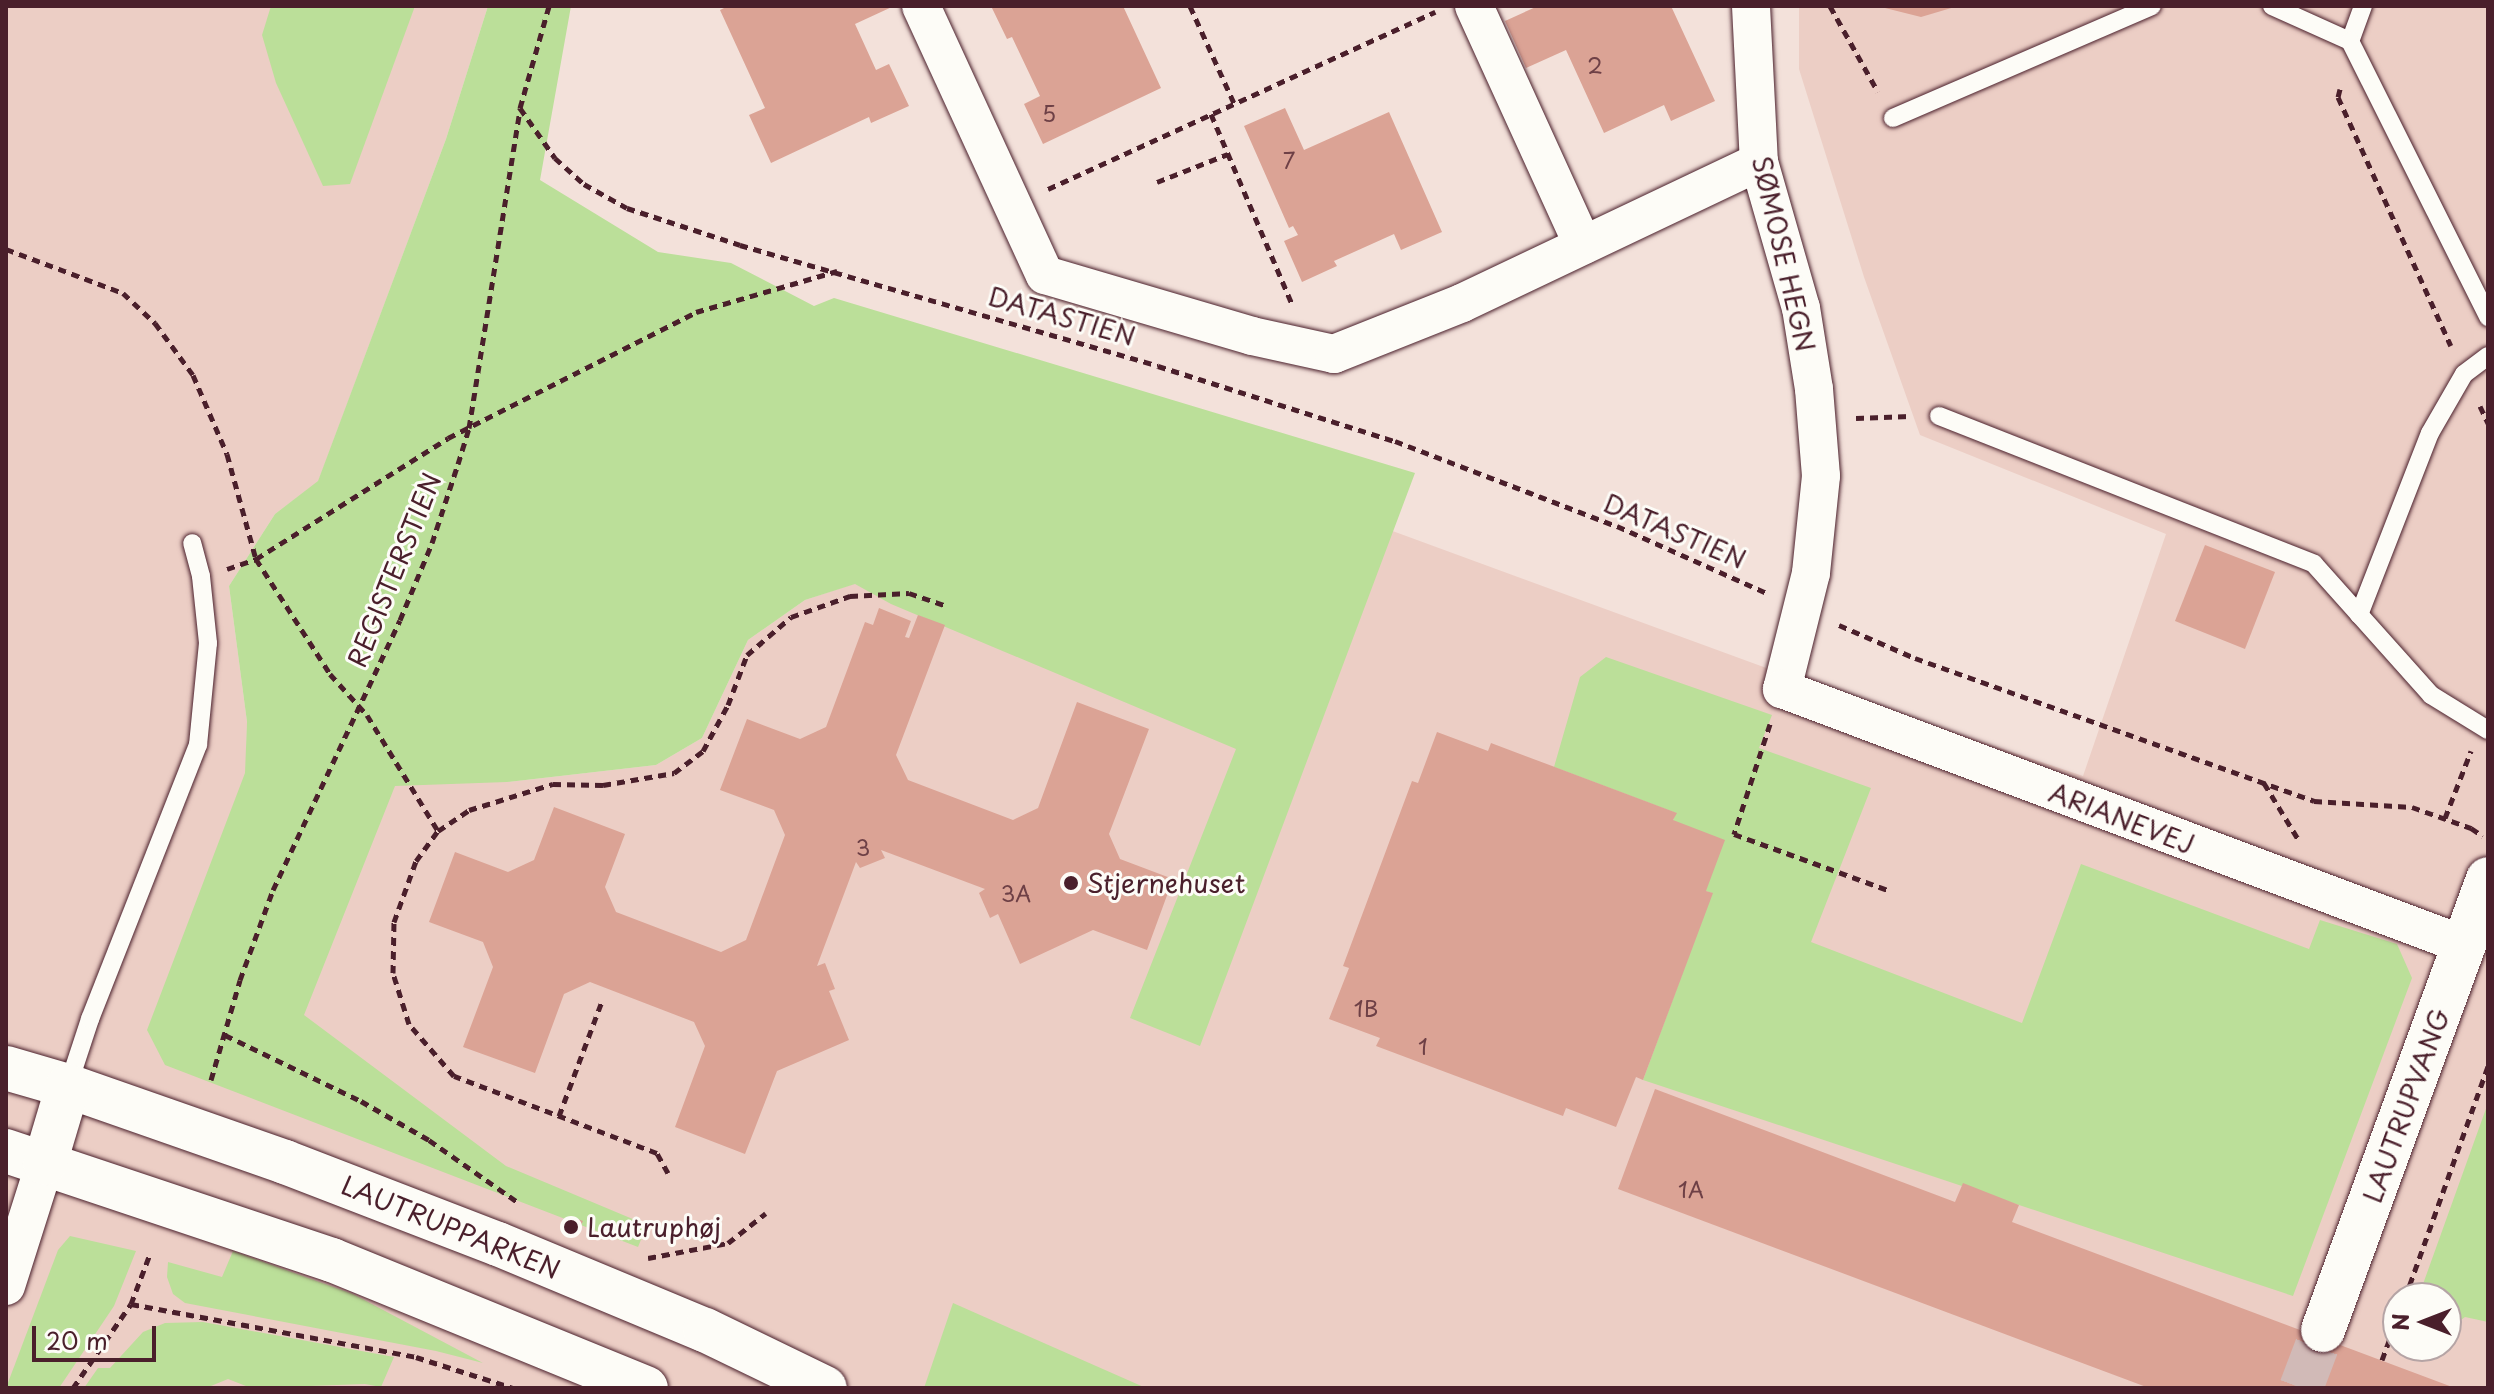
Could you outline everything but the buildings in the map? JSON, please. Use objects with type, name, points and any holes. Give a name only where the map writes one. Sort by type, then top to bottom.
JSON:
[{"type":"street","points":[[921,6],[1011,207],[1045,275],[1252,336],[1334,354],[1462,303],[1759,162]]},
{"type":"street","points":[[1474,6],[1583,245]]},
{"type":"street","name":"SØMOSE HEGN","points":[[1751,6],[1759,162],[1801,308],[1821,476],[1811,573],[1782,689]]},
{"type":"street","name":"ARIANEVEJ","points":[[1782,689],[2464,945]]},
{"type":"street","name":"LAUTRUPVANG","points":[[2323,1330],[2488,879]]},
{"type":"street","name":"LAUTRUPPARKEN","points":[[6,1068],[68,1086],[285,1162],[498,1244],[705,1330],[825,1388]]},
{"type":"street","points":[[6,1286],[26,1157],[68,1086]]},
{"type":"street","points":[[26,1157],[332,1260],[646,1388]]},
{"type":"lane","points":[[1893,118],[2152,6]]},
{"type":"lane","points":[[2272,6],[2350,41],[2488,317]]},
{"type":"lane","points":[[2350,41],[2363,6]]},
{"type":"lane","points":[[2359,615],[2430,433],[2464,374],[2488,356]]},
{"type":"lane","points":[[1939,416],[2314,564],[2431,695],[2484,727]]},
{"type":"lane","points":[[68,1086],[90,1019],[198,745],[208,643],[201,576],[192,543]]},
{"type":"path","name":"REGISTERSTIEN","points":[[211,1080],[240,980],[273,890],[400,620],[432,543],[469,428],[520,108],[549,6]]},
{"type":"path","points":[[1190,6],[1234,103]]},
{"type":"path","points":[[1011,207],[1449,6]]},
{"type":"path","points":[[1830,6],[1893,118]]},
{"type":"path","points":[[2350,41],[2338,97],[2488,423]]},
{"type":"path","name":"DATASTIEN","points":[[520,108],[555,158],[584,184],[627,208],[740,245],[1158,366],[1395,441],[1617,526],[1915,658],[2314,801],[2412,807],[2471,828],[2488,840]]},
{"type":"path","points":[[1211,114],[1311,349]]},
{"type":"path","points":[[1157,182],[1228,154]]},
{"type":"path","points":[[6,249],[123,293],[155,323],[193,375],[227,454],[256,559],[330,674],[358,704],[438,831]]},
{"type":"path","points":[[256,559],[469,428],[696,312],[838,271]]},
{"type":"path","points":[[1816,418],[1939,416]]},
{"type":"path","points":[[668,1173],[657,1153],[454,1076],[409,1024],[393,973],[394,922],[416,861],[438,831],[469,810],[553,784],[603,785],[674,773],[703,751],[728,705],[747,655],[791,617],[850,596],[909,593],[946,606]]},
{"type":"path","points":[[1782,689],[1734,834],[1888,890]]},
{"type":"path","points":[[2445,818],[2484,727]]},
{"type":"path","points":[[559,1116],[602,1001]]},
{"type":"path","points":[[225,1035],[402,1125],[533,1209]]},
{"type":"path","points":[[2411,1282],[2488,1066]]},
{"type":"path","points":[[643,1259],[728,1243],[766,1213]]},
{"type":"path","points":[[73,1388],[131,1304],[150,1254]]},
{"type":"path","points":[[131,1304],[416,1357],[513,1388]]},
{"type":"shaded area","points":[[6,6],[488,6],[446,139],[318,482],[275,514],[229,586],[247,722],[246,773],[507,782],[656,765],[702,738],[748,640],[805,600],[853,584],[901,575],[1368,522],[1810,684],[2083,776],[2166,534],[1920,435],[1864,277],[1799,69],[1799,6],[2488,6],[2488,1388],[6,1388]]},
{"type":"green space","points":[[271,6],[415,6],[350,184],[323,186],[276,83],[262,35]]},
{"type":"green space","points":[[488,6],[571,6],[540,180],[658,252],[731,263],[814,306],[834,298],[1415,473],[1200,1046],[1130,1018],[1236,749],[891,604],[855,584],[805,600],[748,640],[702,738],[656,765],[507,782],[395,786],[304,1015],[506,1166],[647,1225],[638,1247],[165,1065],[147,1030],[245,773],[247,722],[229,586],[275,514],[318,481],[446,139]]},
{"type":"green space","points":[[1606,657],[1772,715],[1759,748],[1871,788],[1811,942],[2022,1023],[2081,864],[2309,949],[2320,920],[2397,944],[2412,978],[2293,1296],[1643,1080],[1712,893],[1706,891],[1673,820],[1676,813],[1554,767],[1580,677]]},
{"type":"green space","points":[[2488,1103],[2488,1322],[2465,1317],[2462,1319],[2462,1282],[2424,1282]]},
{"type":"green space","points":[[70,1236],[136,1251],[114,1306],[59,1388],[6,1388],[58,1250]]},
{"type":"green space","points":[[233,1251],[353,1294],[483,1363],[436,1351],[185,1303],[173,1294],[167,1277],[168,1262],[222,1277]]},
{"type":"green space","points":[[953,1303],[1146,1388],[924,1388]]},
{"type":"green space","points":[[203,1322],[394,1357],[381,1387],[365,1384],[251,1388],[228,1379],[206,1388],[84,1388],[98,1368],[110,1368],[143,1332],[165,1323]]},
{"type":"tunnel","points":[[2301,1388],[2323,1330]]},
{"type":"place","name":"Stjernehuset","points":[[1071,883]]},
{"type":"place","name":"Lautruphøj","points":[[571,1227]]}]
